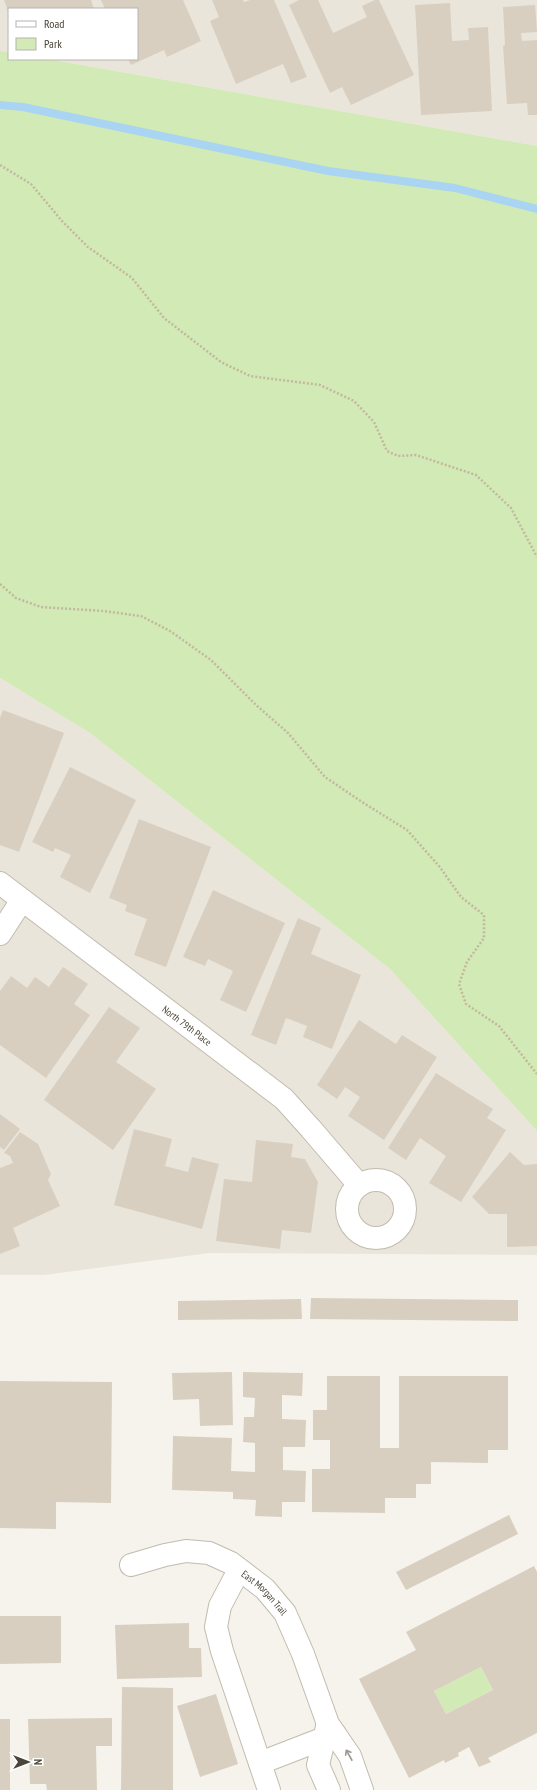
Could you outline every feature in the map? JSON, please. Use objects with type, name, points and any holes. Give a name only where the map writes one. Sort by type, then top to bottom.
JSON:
[{"type":"street","name":"North 79th Place","points":[[0,883],[284,1099],[359,1185]]},
{"type":"street","points":[[0,934],[22,900]]},
{"type":"street","name":"East Morgan Trail","points":[[132,1565],[165,1555],[186,1551],[209,1553],[231,1563],[265,1589],[285,1613],[303,1654],[329,1732],[350,1756],[362,1790]]},
{"type":"street","points":[[239,1570],[220,1606],[216,1627],[222,1651],[269,1790]]},
{"type":"street","points":[[260,1763],[329,1732]]},
{"type":"street","points":[[328,1790],[318,1765],[329,1732]]},
{"type":"path","points":[[0,165],[31,184],[62,221],[88,247],[132,278],[164,318],[221,362],[250,376],[320,385],[354,401],[374,422],[387,451],[398,456],[416,455],[476,475],[511,508],[537,557]]},
{"type":"path","points":[[0,584],[16,598],[41,606],[141,616],[170,631],[211,660],[256,705],[288,733],[325,777],[407,830],[439,866],[461,897],[484,915],[484,938],[467,962],[459,984],[466,1004],[499,1026],[537,1074]]},
{"type":"shaded area","points":[[0,0],[537,0],[537,146],[54,60],[138,60],[138,8],[8,8],[8,52],[0,51]]},
{"type":"shaded area","points":[[0,678],[90,733],[390,969],[537,1131],[537,1255],[209,1253],[44,1275],[0,1275]]},
{"type":"green space","points":[[0,51],[8,52],[8,60],[54,60],[537,146],[537,1131],[390,969],[90,733],[0,678]]},
{"type":"green space","points":[[481,1667],[493,1690],[446,1714],[434,1691]]},
{"type":"building","points":[[4,0],[91,0],[94,8],[8,8],[8,10]]},
{"type":"building","points":[[101,0],[183,0],[201,41],[167,57],[164,50],[131,65],[128,60],[138,60],[138,8],[105,8]]},
{"type":"building","points":[[212,0],[243,0],[244,2],[250,0],[274,0],[307,77],[291,83],[283,64],[236,84],[210,21],[219,17]]},
{"type":"building","points":[[299,0],[318,0],[333,33],[367,17],[362,6],[375,0],[379,0],[414,75],[351,105],[342,87],[330,93],[289,5]]},
{"type":"building","points":[[450,3],[452,41],[469,40],[468,28],[488,27],[492,111],[421,115],[415,5]]},
{"type":"building","points":[[535,5],[537,32],[521,33],[522,41],[537,40],[537,115],[528,115],[527,103],[507,104],[503,46],[505,45],[503,7]]},
{"type":"building","points":[[3,710],[64,733],[19,852],[0,845],[0,718]]},
{"type":"building","points":[[70,767],[136,800],[90,893],[60,877],[71,855],[55,848],[53,852],[32,842]]},
{"type":"building","points":[[139,819],[211,847],[166,967],[134,955],[147,919],[125,911],[127,905],[109,898]]},
{"type":"building","points":[[213,890],[285,923],[246,1012],[220,1000],[233,971],[208,959],[205,966],[183,957]]},
{"type":"building","points":[[298,918],[321,928],[311,954],[361,975],[332,1049],[303,1037],[307,1026],[286,1018],[276,1045],[251,1035]]},
{"type":"building","points":[[63,967],[88,984],[74,1004],[90,1015],[46,1078],[0,1045],[0,991],[11,976],[27,988],[35,977],[49,987]]},
{"type":"building","points":[[109,1007],[140,1028],[116,1062],[156,1089],[113,1150],[44,1100]]},
{"type":"building","points":[[359,1020],[396,1044],[402,1035],[437,1057],[384,1140],[348,1116],[360,1097],[345,1087],[337,1099],[317,1085]]},
{"type":"building","points":[[436,1073],[493,1109],[487,1118],[506,1130],[461,1202],[429,1183],[446,1156],[420,1138],[406,1160],[388,1148]]},
{"type":"building","points":[[0,1114],[20,1129],[4,1150],[0,1147]]},
{"type":"building","points":[[134,1129],[172,1139],[165,1166],[188,1172],[192,1157],[219,1164],[202,1229],[114,1205]]},
{"type":"building","points":[[20,1132],[38,1144],[51,1174],[48,1180],[60,1206],[13,1228],[20,1246],[0,1254],[0,1168],[13,1163],[10,1156],[4,1153]]},
{"type":"building","points":[[256,1140],[293,1144],[291,1157],[305,1159],[318,1182],[311,1233],[282,1230],[280,1249],[216,1241],[224,1179],[252,1182]]},
{"type":"building","points":[[510,1152],[524,1165],[537,1164],[537,1246],[507,1247],[507,1214],[489,1214],[472,1197]]},
{"type":"building","points":[[311,1298],[518,1300],[518,1321],[310,1319]]},
{"type":"building","points":[[301,1299],[302,1319],[178,1320],[178,1301]]},
{"type":"building","points":[[232,1372],[233,1425],[200,1426],[199,1399],[173,1400],[172,1373]]},
{"type":"building","points":[[243,1372],[303,1373],[302,1396],[282,1395],[282,1419],[306,1420],[305,1447],[283,1447],[283,1470],[306,1471],[305,1502],[282,1502],[282,1517],[255,1516],[256,1500],[233,1499],[233,1492],[172,1490],[173,1436],[232,1438],[231,1471],[255,1472],[255,1443],[243,1442],[244,1417],[254,1417],[255,1398],[243,1397]]},
{"type":"building","points":[[327,1376],[380,1376],[380,1448],[399,1448],[399,1376],[508,1376],[508,1450],[488,1450],[488,1463],[431,1462],[431,1484],[416,1484],[416,1498],[385,1498],[385,1513],[312,1512],[312,1469],[330,1469],[330,1440],[313,1440],[313,1410],[327,1410]]},
{"type":"building","points":[[0,1381],[112,1382],[111,1503],[56,1502],[56,1529],[0,1528]]},
{"type":"building","points":[[509,1515],[518,1534],[406,1590],[396,1572]]},
{"type":"building","points":[[534,1566],[537,1572],[537,1733],[488,1758],[491,1762],[479,1767],[469,1747],[458,1753],[459,1756],[445,1763],[444,1760],[409,1778],[359,1679],[416,1650],[406,1632]],"holes":[[[481,1667],[493,1690],[446,1714],[434,1691]]]},
{"type":"building","points":[[0,1616],[61,1616],[61,1663],[0,1664]]},
{"type":"building","points":[[189,1623],[189,1648],[201,1648],[202,1677],[117,1679],[115,1625]]},
{"type":"building","points":[[122,1687],[173,1688],[173,1790],[121,1790]]},
{"type":"building","points":[[216,1694],[238,1764],[200,1777],[177,1706]]},
{"type":"building","points":[[112,1718],[112,1746],[96,1746],[97,1790],[47,1790],[46,1784],[30,1784],[28,1719]]},
{"type":"building","points":[[0,1719],[10,1719],[10,1790],[0,1790]]},
{"type":"waterway","points":[[0,105],[23,107],[328,171],[455,188],[537,209]]}]
